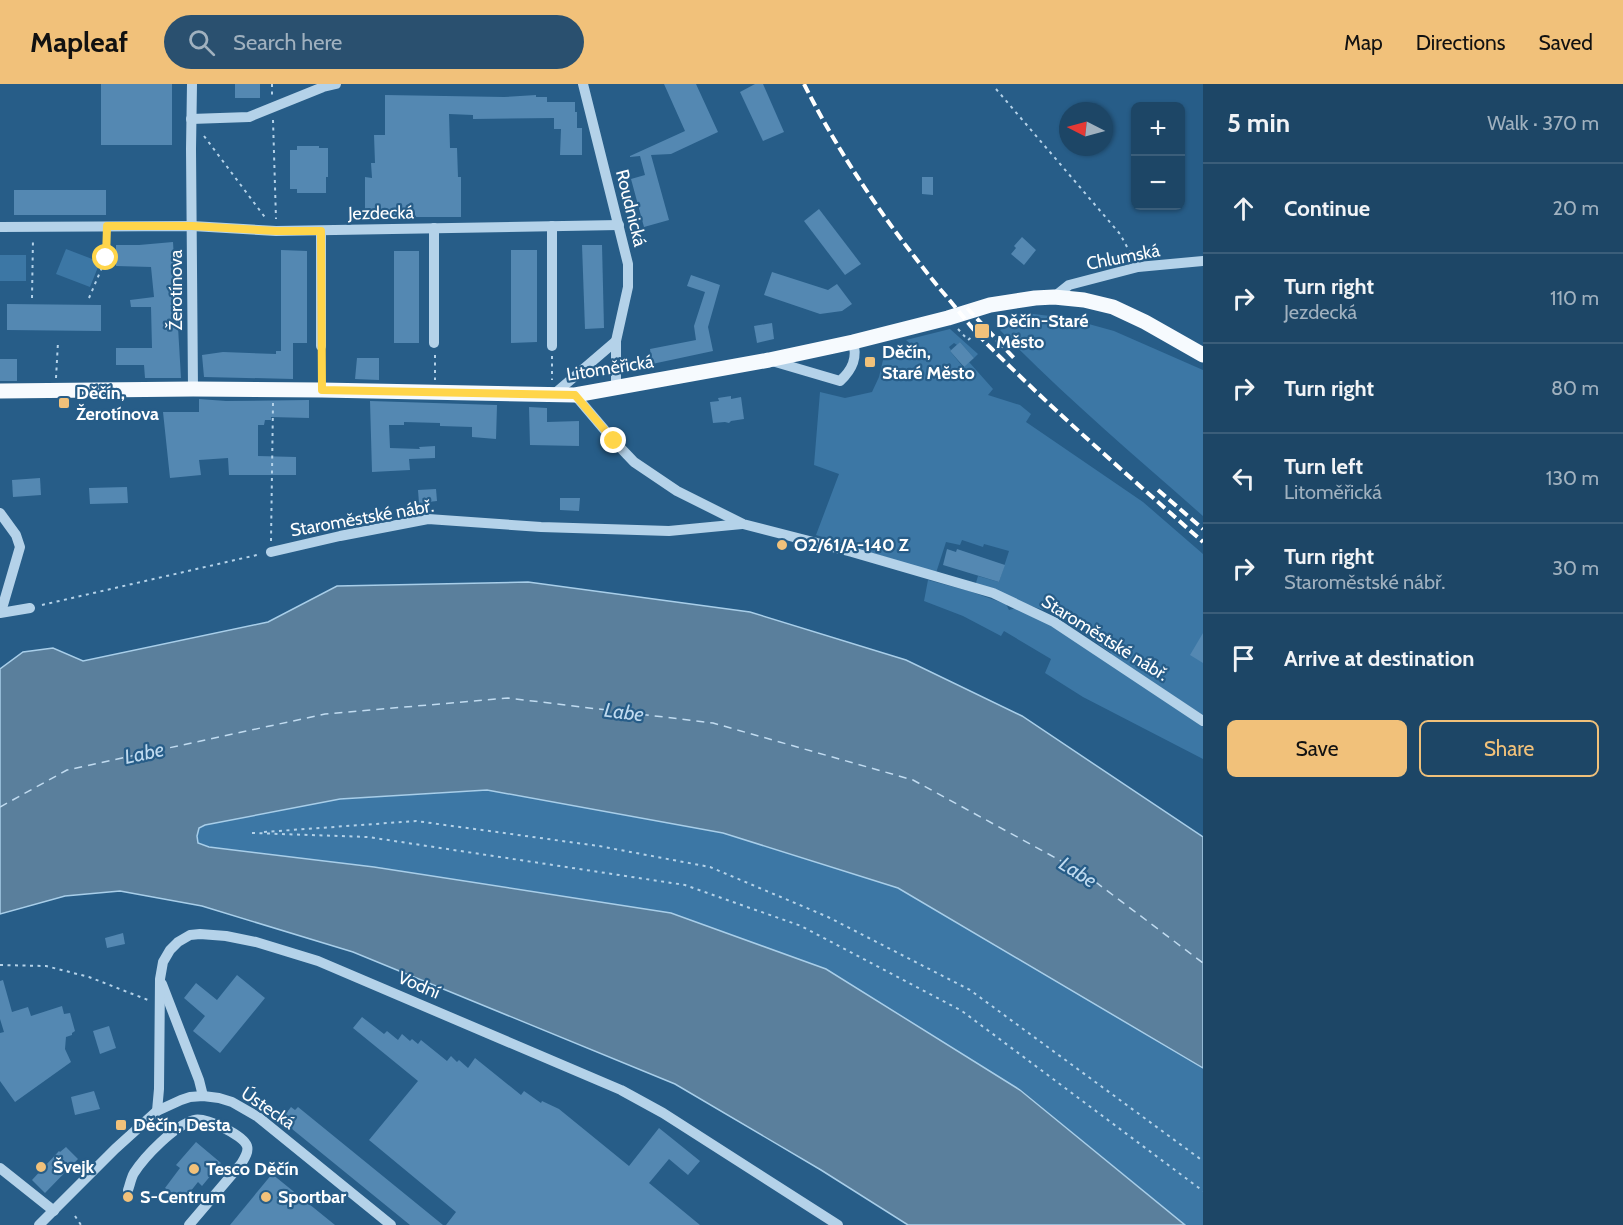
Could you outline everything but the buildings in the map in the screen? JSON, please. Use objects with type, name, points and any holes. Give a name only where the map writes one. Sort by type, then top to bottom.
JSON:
[{"type":"main road","name":"Litoměřická","points":[[0,391],[273,389],[575,395],[769,360],[853,342],[990,305],[1054,297],[1084,300],[1113,307],[1203,355]]},
{"type":"street","name":"Žerotínova","points":[[192,84],[193,389]]},
{"type":"street","points":[[191,119],[249,117],[323,87],[336,84]]},
{"type":"street","name":"Roudnická","points":[[584,84],[628,264],[628,287],[616,340],[616,388]]},
{"type":"street","name":"Jezdecká","points":[[0,227],[192,226],[321,231],[619,225]]},
{"type":"street","points":[[552,226],[552,346]]},
{"type":"street","points":[[434,228],[434,343]]},
{"type":"street","points":[[321,231],[321,346]]},
{"type":"street","name":"Chlumská","points":[[1054,297],[1069,285],[1138,267],[1203,261]]},
{"type":"street","points":[[552,395],[616,340]]},
{"type":"street","points":[[769,360],[840,381],[850,372],[856,352],[853,342]]},
{"type":"street","name":"Staroměstské nábř.","points":[[575,395],[634,462],[677,491],[743,524],[852,552],[993,593],[1054,622],[1203,721]]},
{"type":"street","points":[[0,513],[20,547],[0,611]]},
{"type":"street","name":"Staroměstské nábř.","points":[[271,552],[428,519],[541,527],[669,531],[743,524]]},
{"type":"street","points":[[0,611],[30,608]]},
{"type":"street","name":"Vodní","points":[[157,1111],[160,979],[163,962],[170,950],[190,935],[226,936],[256,942],[318,961],[621,1090],[663,1113],[838,1225]]},
{"type":"street","points":[[160,979],[203,1096]]},
{"type":"street","name":"Ústecká","points":[[39,1225],[115,1149],[157,1111],[190,1097],[203,1096],[232,1102],[258,1117],[391,1225]]},
{"type":"street","points":[[128,1190],[133,1174],[147,1158],[169,1135],[188,1123],[204,1120],[227,1130],[247,1146],[247,1153],[241,1164],[189,1225]]},
{"type":"street","points":[[0,1168],[54,1211]]},
{"type":"path","points":[[272,84],[276,231]]},
{"type":"path","points":[[996,89],[1120,234],[1138,267]]},
{"type":"path","points":[[191,119],[276,231]]},
{"type":"path","points":[[89,298],[106,258],[107,226]]},
{"type":"path","points":[[32,298],[33,227]]},
{"type":"path","points":[[948,318],[968,340],[973,336]]},
{"type":"path","points":[[55,390],[57,342]]},
{"type":"path","points":[[434,343],[435,392]]},
{"type":"path","points":[[321,346],[322,390]]},
{"type":"path","points":[[552,346],[552,395]]},
{"type":"path","points":[[271,552],[273,389]]},
{"type":"path","name":"Staroměstské nábř.","points":[[30,608],[271,552]]},
{"type":"path","points":[[1203,1161],[970,990],[828,917],[710,867],[599,846],[416,821],[252,833],[368,837],[686,885],[801,926],[962,1011],[1203,1191]]},
{"type":"path","points":[[0,965],[46,966],[89,977],[159,1005]]},
{"type":"path","points":[[75,1216],[81,1225]]},
{"type":"shaded area","points":[[66,249],[100,262],[90,287],[56,274]]},
{"type":"shaded area","points":[[0,255],[26,255],[26,281],[0,281]]},
{"type":"shaded area","points":[[1025,313],[1067,318],[1114,331],[1203,370],[1203,516],[1074,402],[1000,330]]},
{"type":"shaded area","points":[[950,329],[978,354],[974,358],[960,342],[949,347],[963,367],[969,362],[993,389],[988,395],[1020,405],[1031,414],[1026,422],[1143,502],[1203,554],[1203,715],[1110,655],[1111,653],[1046,607],[1043,610],[975,586],[978,576],[999,582],[1009,551],[984,544],[983,547],[962,540],[960,545],[946,542],[936,573],[816,535],[839,474],[814,465],[820,392],[845,398],[872,392],[883,360],[913,346],[906,340]]},
{"type":"shaded area","points":[[928,580],[1006,604],[1009,610],[1016,608],[1037,616],[1203,724],[1203,759],[1083,697],[1045,673],[1051,659],[1004,631],[1001,636],[963,616],[924,601]]},
{"type":"shaded area","points":[[487,790],[723,833],[898,888],[1197,1063],[1203,1068],[1203,1225],[1185,1225],[1020,1089],[671,913],[374,867],[209,847],[198,843],[199,828],[205,825],[340,799]]},
{"type":"water","name":"Labe","points":[[528,582],[750,612],[906,660],[1022,716],[1203,837],[1203,1068],[898,888],[723,833],[487,790],[340,799],[205,825],[199,828],[198,843],[209,847],[374,867],[671,913],[826,969],[1020,1090],[1185,1225],[908,1225],[821,1170],[675,1084],[353,952],[202,906],[120,891],[65,896],[0,914],[0,669],[23,652],[53,648],[83,661],[268,622],[337,586]]},
{"type":"ferry route","points":[[0,807],[67,770],[325,714],[508,698],[713,723],[913,780],[1085,874],[1203,963]]},
{"type":"railway","points":[[804,84],[866,190],[921,265],[975,331],[1066,420],[1203,542]]},
{"type":"railway","points":[[967,308],[1014,358]]},
{"type":"railway","points":[[1158,490],[1203,529]]},
{"type":"place","name":"Děčín-Staré Město","points":[[982,331]]},
{"type":"place","name":"Děčín, Staré Město","points":[[870,362]]},
{"type":"place","name":"Děčín, Žerotínova","points":[[64,403]]},
{"type":"place","name":"O2/61/A-140 Z","points":[[782,545]]},
{"type":"place","name":"Děčín, Desta","points":[[121,1125]]},
{"type":"place","name":"Švejk","points":[[41,1167]]},
{"type":"place","name":"Tesco Děčín","points":[[194,1169]]},
{"type":"place","name":"S-Centrum","points":[[128,1197]]},
{"type":"place","name":"Sportbar","points":[[266,1197]]},
{"type":"route","points":[[106,258],[107,226],[192,226],[321,231],[322,390],[575,395],[614,441]]}]
